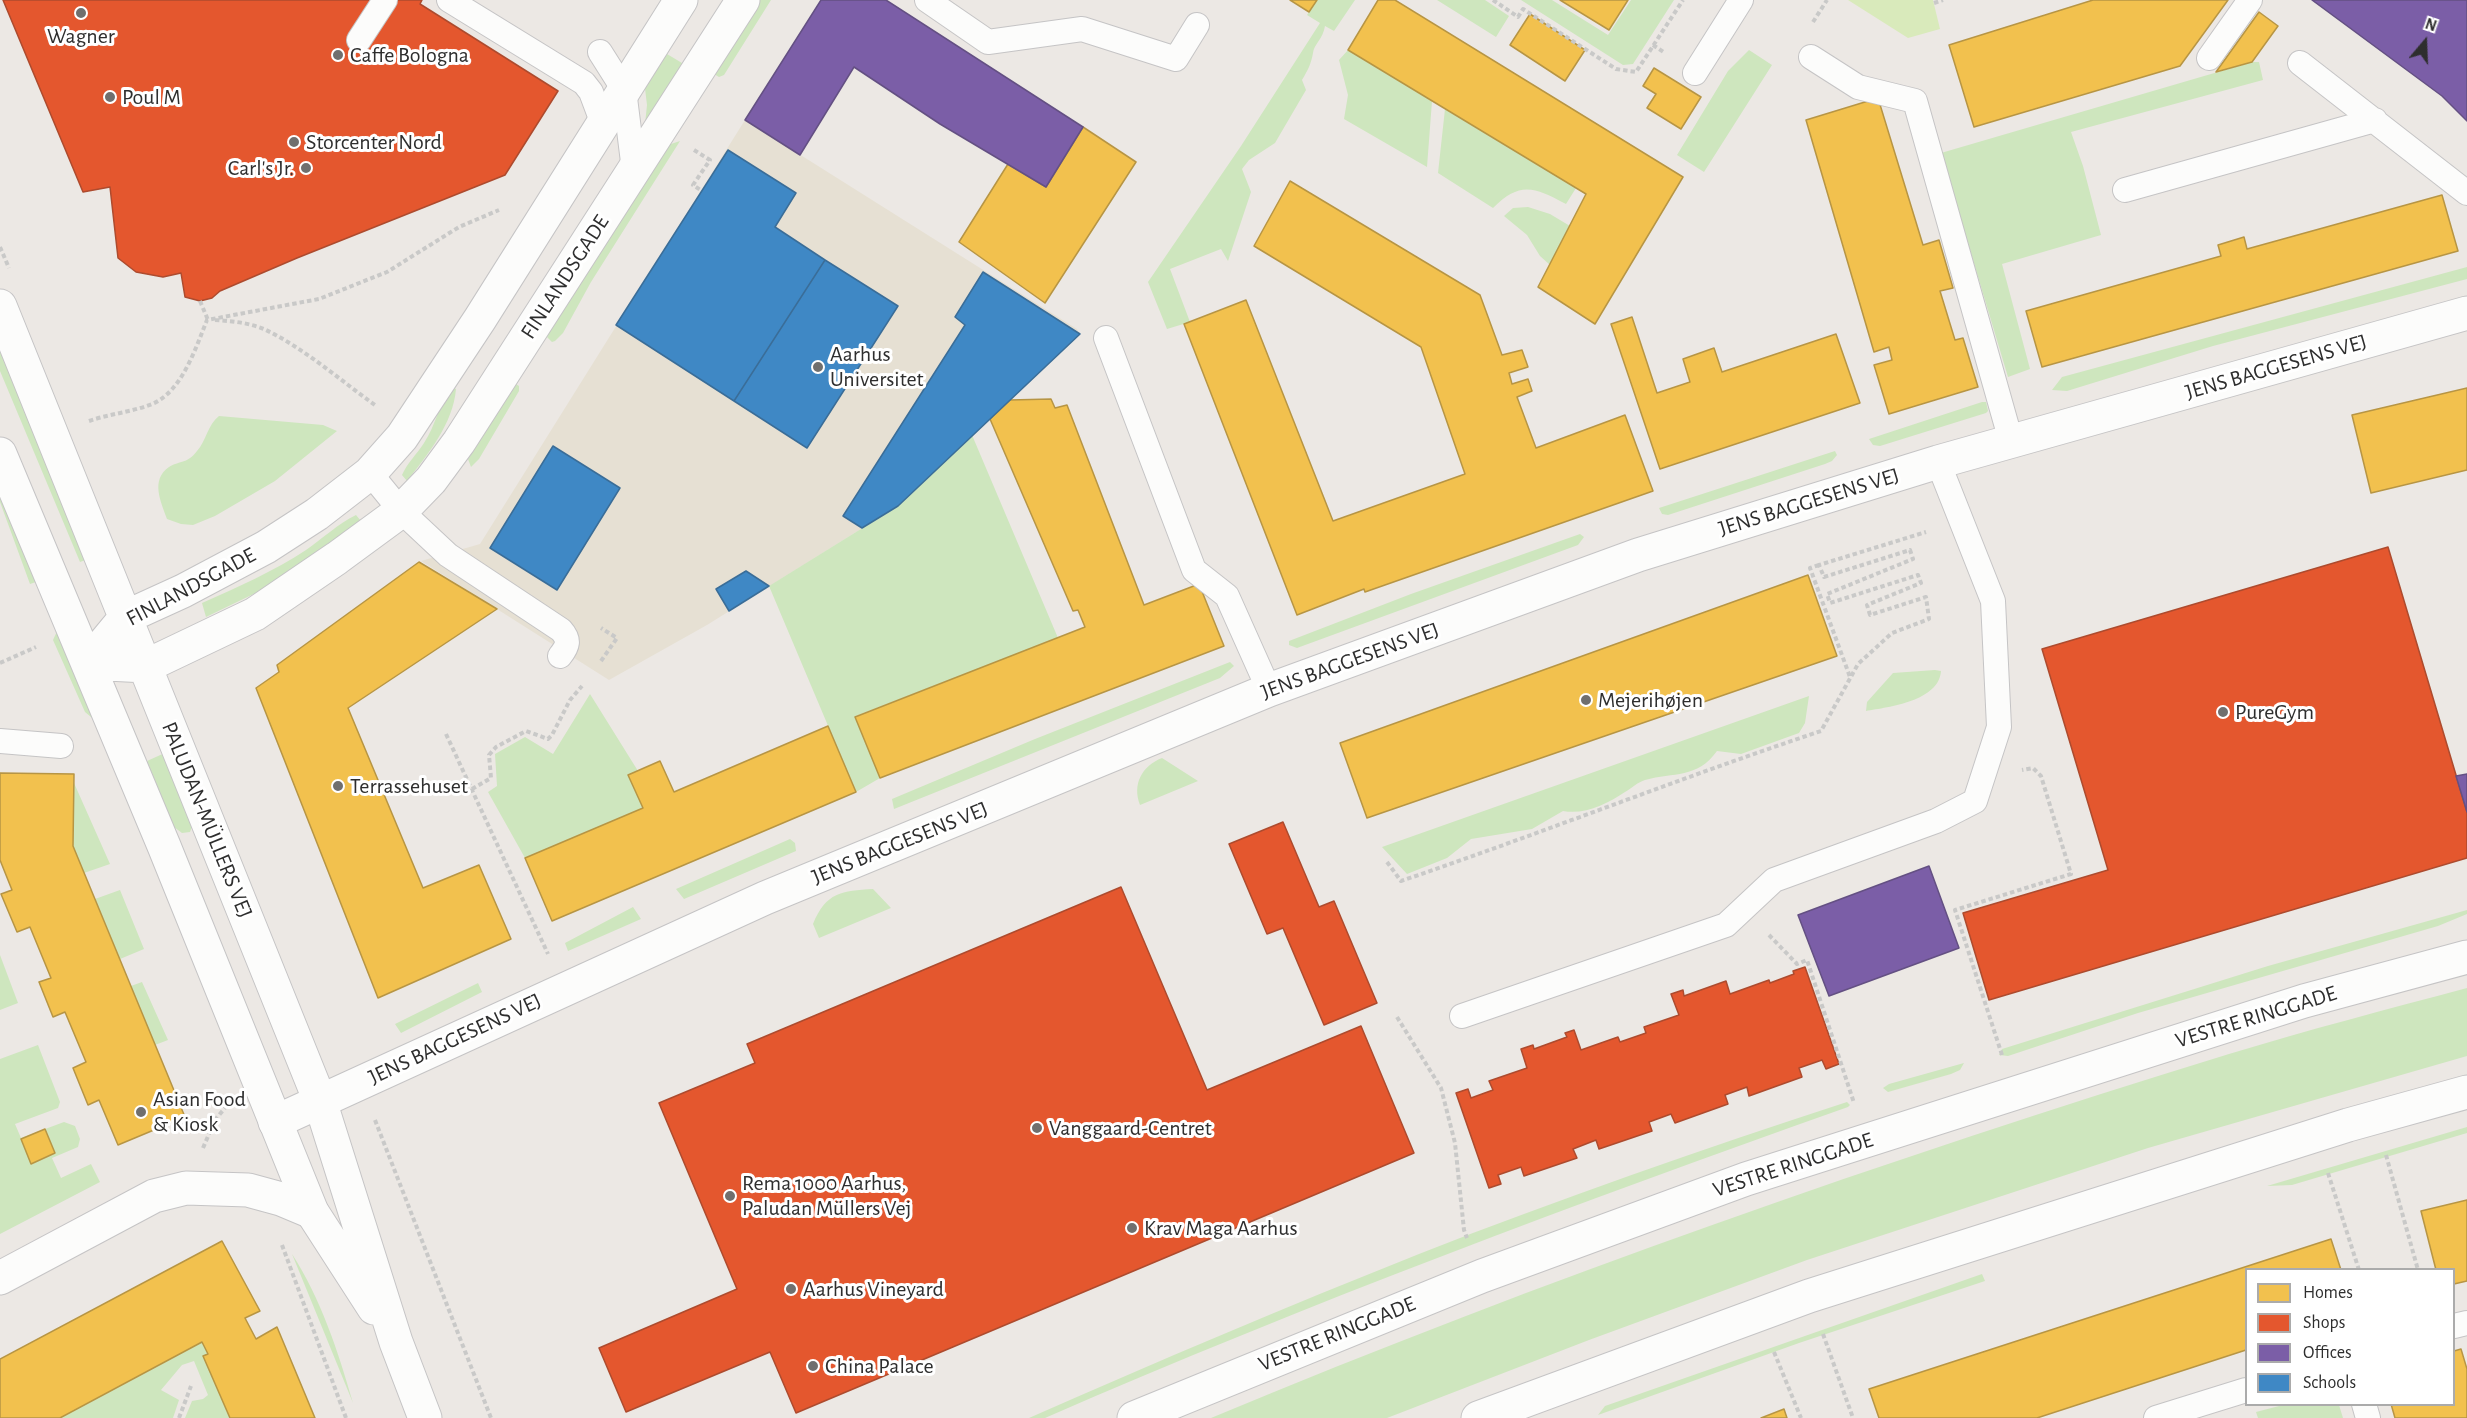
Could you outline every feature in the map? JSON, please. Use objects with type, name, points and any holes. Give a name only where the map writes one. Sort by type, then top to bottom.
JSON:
[{"type":"street","name":"FINLANDSGADE","points":[[88,663],[126,617],[183,591],[266,547],[317,514],[370,473],[402,437],[433,390],[681,0]]},
{"type":"street","name":"FINLANDSGADE","points":[[88,663],[146,666],[255,614],[401,511],[431,480],[459,442],[743,0]]},
{"type":"street","name":"PALUDAN-MÜLLERS VEJ","points":[[0,306],[320,1101],[396,1342],[425,1418]]},
{"type":"street","name":"JENS BAGGESENS VEJ","points":[[275,1122],[765,898],[1269,690],[1638,555],[1938,462],[2467,313]]},
{"type":"street","name":"PALUDAN-MÜLLERS VEJ","points":[[0,454],[88,663],[312,1212],[396,1342]]},
{"type":"street","name":"VESTRE RINGGADE","points":[[1134,1418],[1482,1276],[1746,1179],[2304,1001],[2467,957]]},
{"type":"street","points":[[1478,1418],[1809,1296],[2316,1136],[2467,1092]]},
{"type":"street","points":[[0,1278],[154,1196],[186,1188],[248,1190],[282,1199],[312,1212]]},
{"type":"lane","points":[[359,39],[385,0]]},
{"type":"lane","points":[[449,0],[584,83],[591,92],[603,124]]},
{"type":"lane","points":[[927,0],[988,42],[1082,28],[1176,58],[1197,25]]},
{"type":"lane","points":[[1695,73],[1741,0]]},
{"type":"lane","points":[[2209,58],[2250,0]]},
{"type":"lane","points":[[600,52],[624,90],[634,170]]},
{"type":"lane","points":[[1811,57],[1858,87],[1915,101],[2011,441]]},
{"type":"lane","points":[[2300,63],[2467,193]]},
{"type":"lane","points":[[2125,190],[2375,120]]},
{"type":"lane","points":[[1106,338],[1194,570],[1227,596],[1269,690]]},
{"type":"lane","points":[[1462,1016],[1726,925],[1774,880],[1936,821],[1975,801],[1999,727],[1993,601],[1938,462]]},
{"type":"lane","points":[[370,473],[401,511],[457,563],[561,630],[568,643],[560,656]]},
{"type":"lane","points":[[0,741],[62,746]]},
{"type":"lane","points":[[2156,1418],[2245,1391]]},
{"type":"path","points":[[1493,0],[1518,17],[1523,9],[1616,69],[1636,72],[1683,0]]},
{"type":"path","points":[[1934,3],[1943,0]]},
{"type":"path","points":[[688,146],[710,160],[693,185],[702,190]]},
{"type":"path","points":[[207,320],[319,299],[387,272],[459,227],[510,206]]},
{"type":"path","points":[[92,420],[153,404],[165,396],[180,377],[207,320],[200,302]]},
{"type":"path","points":[[207,320],[234,321],[264,329],[296,348],[383,411]]},
{"type":"path","points":[[1850,678],[1810,568],[1961,521]]},
{"type":"path","points":[[1387,862],[1401,881],[1535,835],[1719,765],[1821,731],[1858,664],[1892,633],[1929,619],[1926,597],[1870,615],[1867,605],[1921,583],[1918,575],[1830,603],[1827,594],[1913,559],[1910,550],[1824,577],[1819,565]]},
{"type":"path","points":[[0,663],[45,643]]},
{"type":"path","points":[[446,734],[564,988]]},
{"type":"path","points":[[472,789],[490,778],[490,765]]},
{"type":"path","points":[[2014,1093],[1954,910],[2071,874],[2041,776],[2033,768],[2024,770]]},
{"type":"path","points":[[1797,964],[1808,960],[1866,1141]]},
{"type":"path","points":[[1397,1017],[1441,1088],[1455,1143],[1464,1230]]},
{"type":"path","points":[[186,1188],[215,1120],[230,1102]]},
{"type":"path","points":[[2375,1118],[2418,1268]]},
{"type":"path","points":[[2316,1136],[2360,1268]]},
{"type":"path","points":[[1809,1296],[1853,1418]]},
{"type":"path","points":[[1758,1314],[1801,1418]]},
{"type":"path","points":[[179,1418],[191,1386]]},
{"type":"shaded area","name":"Aarhus Universitet","points":[[745,120],[1077,329],[1080,334],[898,506],[707,625],[609,680],[421,561],[480,544]]},
{"type":"green space","points":[[759,0],[771,0],[724,75],[719,77],[714,74]]},
{"type":"green space","points":[[1317,0],[1355,0],[1334,31],[1325,26],[1302,80],[1306,90],[1275,143],[1249,160],[1242,169],[1251,192],[1228,261],[1221,249],[1170,269],[1190,322],[1167,329],[1148,282],[1241,146],[1320,23],[1307,15]]},
{"type":"green space","points":[[1437,0],[1485,0],[1509,16],[1496,37]]},
{"type":"green space","points":[[1521,0],[1552,0],[1608,35],[1631,0],[1674,0],[1633,64],[1623,65]]},
{"type":"green space","points":[[1848,0],[1933,0],[1940,29],[1908,38]]},
{"type":"green space","points":[[1348,50],[1432,101],[1427,167],[1344,119],[1348,95],[1339,60]]},
{"type":"green space","points":[[1749,50],[1772,65],[1704,172],[1677,155],[1728,71]]},
{"type":"green space","points":[[662,51],[687,66],[645,124],[647,105],[644,80]]},
{"type":"green space","points":[[2252,62],[2259,62],[2263,80],[2071,132],[2083,166],[2101,235],[2002,264],[2030,369],[2008,377],[1941,153]]},
{"type":"green space","points":[[1445,109],[1576,188],[1566,204],[1536,191],[1520,190],[1503,199],[1493,208],[1438,173]]},
{"type":"green space","points":[[680,141],[591,282],[563,333],[552,342],[547,337],[549,331],[668,145]]},
{"type":"green space","points":[[1528,207],[1550,214],[1570,226],[1550,265],[1540,256],[1527,235],[1504,216],[1513,208]]},
{"type":"green space","points":[[2467,267],[2467,279],[2213,346],[2067,391],[2052,390],[2062,377]]},
{"type":"green space","points":[[0,340],[91,558],[80,562],[0,371]]},
{"type":"green space","points":[[516,384],[519,386],[519,391],[479,459],[471,467],[468,459]]},
{"type":"green space","points":[[452,387],[456,389],[454,402],[445,426],[407,481],[402,475],[428,436]]},
{"type":"green space","points":[[1986,402],[1988,411],[1986,413],[1880,446],[1873,445],[1869,439]]},
{"type":"green space","points":[[219,416],[323,425],[337,431],[275,481],[215,516],[193,525],[167,519],[158,485],[163,472],[193,455],[200,447],[212,423]]},
{"type":"green space","points":[[972,435],[1058,638],[856,716],[880,778],[856,792],[769,586],[898,506]]},
{"type":"green space","points":[[1835,451],[1837,455],[1825,464],[1668,515],[1662,514],[1659,508]]},
{"type":"green space","points":[[0,488],[42,580],[30,584],[0,502]]},
{"type":"green space","points":[[356,515],[361,521],[354,529],[266,588],[206,617],[202,603],[281,565]]},
{"type":"green space","points":[[1580,534],[1584,537],[1578,545],[1297,648],[1289,645],[1289,641],[1411,594]]},
{"type":"green space","points":[[59,627],[97,722],[85,712],[53,640]]},
{"type":"green space","points":[[1230,662],[1234,666],[1220,678],[894,809],[892,799],[1035,739]]},
{"type":"green space","points":[[1941,671],[1938,681],[1922,696],[1911,701],[1866,711],[1867,702],[1893,673]]},
{"type":"green space","points":[[590,694],[638,771],[628,775],[643,808],[525,858],[488,792],[497,786],[495,754],[525,737],[553,754]]},
{"type":"green space","points":[[1809,696],[1805,723],[1799,733],[1741,754],[1717,751],[1709,760],[1693,770],[1642,781],[1611,801],[1595,808],[1563,811],[1532,829],[1471,839],[1447,858],[1407,874],[1382,847]]},
{"type":"green space","points":[[167,752],[193,824],[190,832],[182,833],[174,827],[147,761]]},
{"type":"green space","points":[[1162,758],[1198,781],[1140,805],[1137,790],[1140,777],[1149,766]]},
{"type":"green space","points":[[74,783],[110,864],[84,873],[73,846]]},
{"type":"green space","points":[[790,839],[795,843],[796,851],[684,899],[676,889]]},
{"type":"green space","points":[[873,889],[891,908],[819,938],[813,924],[818,913],[830,899],[852,891]]},
{"type":"green space","points":[[120,890],[144,949],[120,959],[95,899]]},
{"type":"green space","points":[[633,907],[641,919],[568,951],[565,943]]},
{"type":"green space","points":[[2467,910],[2467,914],[2438,926],[2138,1013],[2008,1056],[1999,1055],[2002,1049],[2268,966]]},
{"type":"green space","points":[[0,955],[18,1003],[0,1010]]},
{"type":"green space","points":[[142,982],[168,1040],[155,1045],[131,986]]},
{"type":"green space","points":[[478,983],[482,992],[401,1033],[395,1024]]},
{"type":"green space","points":[[2467,988],[2467,1056],[2148,1148],[1807,1260],[1589,1340],[1387,1418],[1211,1418],[1462,1317],[1844,1179],[2229,1054]]},
{"type":"green space","points":[[38,1045],[60,1102],[58,1108],[15,1124],[21,1138],[64,1122],[75,1126],[80,1139],[78,1147],[52,1158],[61,1178],[91,1164],[100,1182],[0,1234],[0,1059]]},
{"type":"green space","points":[[1964,1063],[1960,1070],[1951,1074],[1888,1092],[1883,1088],[1889,1084]]},
{"type":"green space","points":[[1847,1102],[1850,1105],[1848,1107],[1544,1217],[1344,1294],[1045,1418],[1029,1418],[1272,1314],[1472,1234],[1632,1175]]},
{"type":"green space","points":[[2467,1127],[2467,1133],[2292,1185],[2267,1186]]},
{"type":"green space","points":[[292,1254],[312,1289],[328,1326],[353,1403]]},
{"type":"green space","points":[[1982,1274],[1985,1281],[1799,1343],[1598,1415],[1605,1406]]},
{"type":"green space","points":[[202,1342],[208,1354],[203,1356],[230,1418],[185,1418],[192,1401],[203,1399],[208,1395],[194,1361],[182,1365],[161,1390],[179,1400],[173,1418],[60,1418]]},
{"type":"green space","points":[[2279,1406],[2339,1406],[2343,1418],[2258,1418],[2256,1412]]},
{"type":"building: Homes","points":[[1290,0],[1317,0],[1309,12]]},
{"type":"building: Homes","points":[[1378,0],[1395,0],[1683,177],[1595,324],[1538,287],[1586,194],[1348,50]]},
{"type":"building: Homes","points":[[1560,0],[1628,0],[1609,30]]},
{"type":"building: Homes","points":[[2093,0],[2228,0],[2180,66],[1974,127],[1949,45]]},
{"type":"building: Homes","points":[[2259,12],[2278,26],[2252,62],[2216,72]]},
{"type":"building: Homes","points":[[1530,14],[1585,50],[1565,81],[1510,45]]},
{"type":"building: Homes","points":[[1654,68],[1701,97],[1681,129],[1647,108],[1656,94],[1643,86]]},
{"type":"building: Homes","points":[[1878,98],[1923,245],[1939,240],[1953,288],[1940,291],[1955,340],[1963,338],[1978,387],[1889,414],[1874,365],[1892,360],[1889,347],[1874,352],[1806,120]]},
{"type":"building: Homes","points":[[1083,127],[1136,162],[1045,303],[959,242],[1008,164],[1046,187]]},
{"type":"building: Homes","points":[[1290,181],[1480,295],[1502,355],[1522,350],[1528,367],[1509,373],[1512,384],[1528,379],[1532,391],[1517,397],[1536,448],[1625,415],[1653,491],[1365,592],[1364,589],[1297,615],[1184,324],[1246,300],[1333,521],[1465,474],[1421,347],[1254,246]]},
{"type":"building: Homes","points":[[2442,195],[2458,251],[2042,367],[2026,311],[2221,256],[2218,245],[2244,237],[2247,249]]},
{"type":"building: Homes","points":[[1632,317],[1657,393],[1690,382],[1683,359],[1714,348],[1722,372],[1836,334],[1860,403],[1660,469],[1611,324]]},
{"type":"building: Homes","points":[[2467,388],[2467,470],[2371,493],[2352,415]]},
{"type":"building: Homes","points":[[1051,399],[1055,408],[1067,405],[1144,605],[1199,584],[1224,646],[880,778],[855,717],[1085,627],[1078,610],[1073,611],[990,419],[1010,400]]},
{"type":"building: Homes","name":"Terrassehuset","points":[[419,562],[497,609],[348,708],[423,888],[479,865],[511,939],[378,998],[256,688],[279,672],[277,665]]},
{"type":"building: Homes","name":"Mejerihøjen","points":[[1808,575],[1837,656],[1367,818],[1340,743]]},
{"type":"building: Homes","points":[[828,726],[856,792],[552,921],[525,858],[643,808],[628,775],[660,761],[674,792]]},
{"type":"building: Homes","points":[[0,773],[74,774],[73,846],[185,1117],[118,1145],[99,1100],[88,1105],[73,1068],[86,1062],[65,1012],[53,1017],[39,982],[51,978],[30,927],[17,932],[1,894],[12,890],[0,860]]},
{"type":"building: Homes","points":[[45,1129],[55,1153],[31,1164],[21,1139]]},
{"type":"building: Homes","points":[[2467,1200],[2467,1281],[2455,1284],[2455,1268],[2435,1268],[2421,1211]]},
{"type":"building: Homes","points":[[2331,1239],[2340,1268],[2245,1268],[2245,1350],[2037,1418],[1879,1418],[1869,1389]]},
{"type":"building: Homes","points":[[222,1241],[260,1311],[245,1318],[256,1339],[277,1327],[315,1418],[230,1418],[203,1356],[208,1354],[202,1342],[60,1418],[0,1418],[0,1359]]},
{"type":"building: Homes","points":[[2461,1349],[2467,1369],[2467,1418],[2395,1418],[2392,1406],[2455,1406],[2455,1351]]},
{"type":"building: Homes","points":[[1784,1409],[1787,1418],[1761,1418]]},
{"type":"building: Shops","name":"Storcenter Nord","points":[[3,0],[422,0],[420,4],[558,91],[505,175],[297,258],[220,291],[212,298],[200,301],[185,297],[181,273],[163,277],[136,272],[118,258],[110,187],[83,192]]},
{"type":"building: Shops","points":[[2388,547],[2467,812],[2467,858],[1989,1000],[1963,913],[2108,870],[2042,649]]},
{"type":"building: Shops","points":[[1283,822],[1319,907],[1334,901],[1377,1003],[1324,1025],[1283,928],[1267,934],[1229,844]]},
{"type":"building: Shops","name":"Vanggaard-Centret","points":[[1121,887],[1207,1090],[1361,1026],[1414,1153],[796,1413],[770,1352],[626,1412],[599,1348],[737,1289],[659,1103],[755,1063],[747,1044]]},
{"type":"building: Shops","points":[[1805,967],[1839,1064],[1826,1069],[1822,1060],[1799,1068],[1802,1077],[1749,1096],[1747,1087],[1725,1095],[1728,1104],[1675,1123],[1671,1114],[1649,1122],[1652,1131],[1599,1149],[1596,1140],[1573,1149],[1577,1158],[1524,1176],[1521,1167],[1498,1175],[1501,1184],[1489,1188],[1456,1093],[1468,1089],[1471,1098],[1493,1090],[1489,1081],[1527,1068],[1521,1049],[1533,1045],[1534,1049],[1567,1037],[1565,1033],[1574,1030],[1581,1050],[1618,1037],[1620,1042],[1646,1033],[1644,1027],[1679,1015],[1671,994],[1683,990],[1684,996],[1726,981],[1730,994],[1769,980],[1770,983]]},
{"type":"building: Offices","points":[[821,0],[886,0],[1083,127],[1046,187],[940,124],[854,67],[800,155],[745,120]]},
{"type":"building: Offices","points":[[2312,0],[2467,0],[2467,121],[2442,96]]},
{"type":"building: Offices","points":[[2467,774],[2467,812],[2456,776]]},
{"type":"building: Offices","points":[[1929,866],[1959,948],[1829,996],[1798,915]]},
{"type":"building: Schools","points":[[728,150],[796,193],[775,227],[825,260],[734,401],[616,325]]},
{"type":"building: Schools","points":[[825,260],[898,306],[807,448],[734,401]]},
{"type":"building: Schools","points":[[983,272],[1080,334],[898,506],[862,528],[843,516],[965,325],[955,317]]},
{"type":"building: Schools","points":[[553,446],[620,488],[557,590],[490,548]]},
{"type":"building: Schools","points":[[746,571],[769,586],[729,611],[716,589]]},
{"type":"place","name":"Wagner","points":[[81,13]]},
{"type":"place","name":"Caffe Bologna","points":[[338,55]]},
{"type":"place","name":"Poul M","points":[[110,97]]},
{"type":"place","name":"Storcenter Nord","points":[[294,142]]},
{"type":"place","name":"Carl's Jr.","points":[[306,168]]},
{"type":"place","name":"Aarhus Universitet","points":[[818,367]]},
{"type":"place","name":"Mejerihøjen","points":[[1586,700]]},
{"type":"place","name":"PureGym","points":[[2223,712]]},
{"type":"place","name":"Terrassehuset","points":[[338,786]]},
{"type":"place","name":"Asian Food & Kiosk","points":[[141,1112]]},
{"type":"place","name":"Vanggaard-Centret","points":[[1037,1128]]},
{"type":"place","name":"Rema 1000 Aarhus, Paludan Müllers Vej","points":[[730,1196]]},
{"type":"place","name":"Krav Maga Aarhus","points":[[1132,1228]]},
{"type":"place","name":"Aarhus Vineyard","points":[[791,1289]]},
{"type":"place","name":"China Palace","points":[[813,1366]]}]
